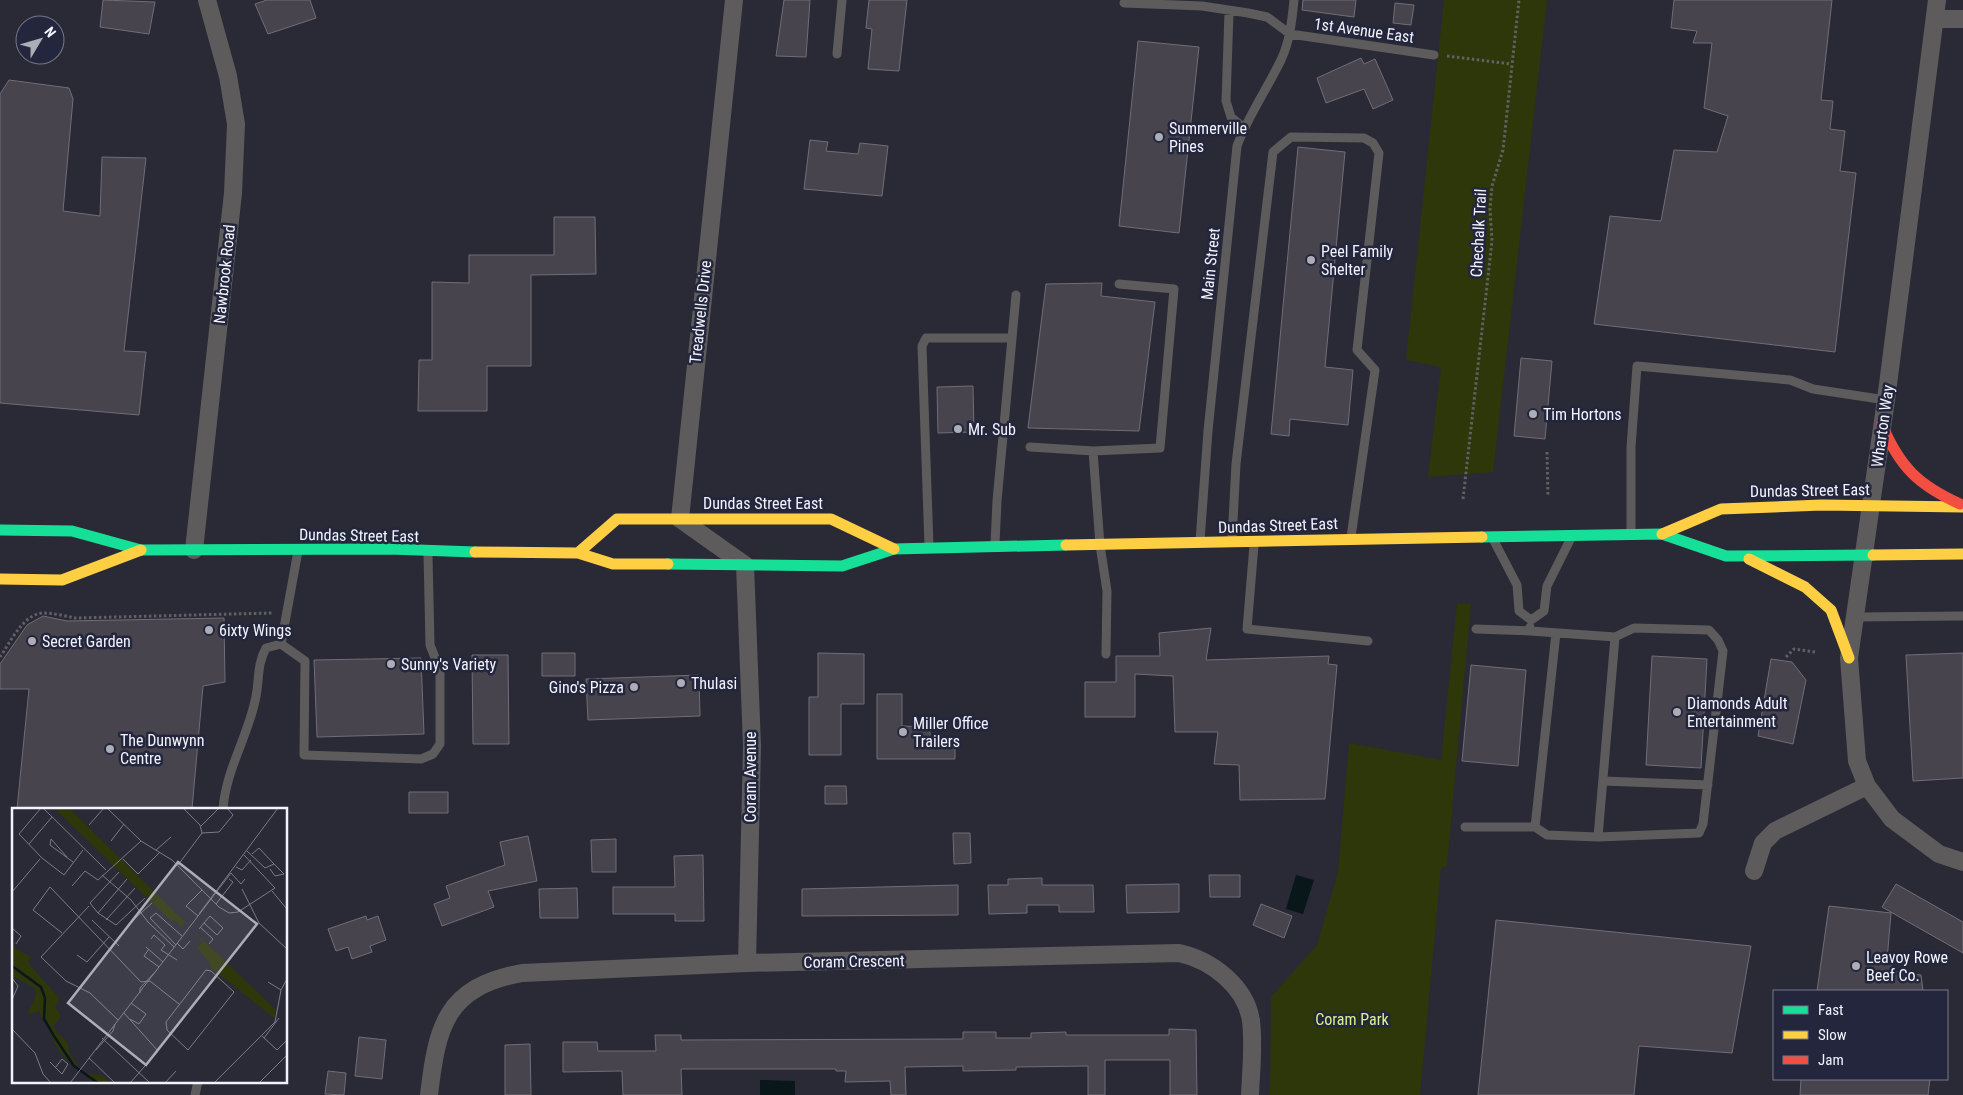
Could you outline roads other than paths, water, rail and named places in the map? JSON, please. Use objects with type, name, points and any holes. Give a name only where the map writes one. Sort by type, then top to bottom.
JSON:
[{"type":"main road","points":[[1882,425],[1893,452],[1911,476],[1938,495],[1963,506]]},
{"type":"main road","name":"Dundas Street East","points":[[1662,534],[1721,509],[1870,505],[1963,506]]},
{"type":"main road","name":"Dundas Street East","points":[[578,553],[617,519],[830,519],[894,549]]},
{"type":"main road","name":"Dundas Street East","points":[[0,530],[72,531],[141,550],[299,551],[390,549],[428,552],[578,553],[613,564],[842,566],[894,549],[1631,534],[1662,534],[1726,556],[1963,554]]},
{"type":"main road","name":"Dundas Street East","points":[[0,579],[62,580],[141,550]]},
{"type":"main road","points":[[1744,556],[1805,587],[1831,610],[1849,658]]},
{"type":"street","name":"Nawbrook Road","points":[[194,550],[233,193],[236,124],[228,76],[207,0]]},
{"type":"street","name":"Treadwells Drive","points":[[680,519],[734,0]]},
{"type":"street","name":"Wharton Way","points":[[1937,0],[1886,400],[1849,658],[1857,761],[1867,786],[1892,819],[1939,854],[1963,862]]},
{"type":"street","points":[[1936,19],[1963,19]]},
{"type":"street","points":[[680,519],[745,565]]},
{"type":"street","name":"Coram Avenue","points":[[745,565],[752,746],[747,964]]},
{"type":"street","points":[[1754,871],[1763,843],[1775,831],[1867,786]]},
{"type":"street","name":"Coram Crescent","points":[[429,1095],[432,1061],[444,1019],[471,992],[496,978],[522,973],[747,964],[1179,953],[1195,957],[1227,979],[1246,1003],[1251,1021],[1250,1095]]},
{"type":"lane","points":[[837,54],[842,0]]},
{"type":"lane","name":"Main Street","points":[[1200,544],[1208,431],[1237,146],[1244,128],[1282,59],[1290,34],[1294,0]]},
{"type":"lane","points":[[1124,3],[1202,6],[1266,17],[1290,34]]},
{"type":"lane","points":[[1229,12],[1226,101],[1231,117],[1244,128]]},
{"type":"lane","name":"1st Avenue East","points":[[1290,34],[1434,55]]},
{"type":"lane","points":[[1232,543],[1236,464],[1273,152],[1291,137],[1364,138],[1373,143],[1378,152],[1358,350],[1375,370],[1351,540]]},
{"type":"lane","points":[[1030,447],[1093,451],[1160,448],[1174,290],[1119,284]]},
{"type":"lane","points":[[995,547],[997,501],[1016,295]]},
{"type":"lane","points":[[930,549],[922,346],[926,338],[1012,338]]},
{"type":"lane","points":[[1631,534],[1631,448],[1636,366],[1790,380],[1813,389],[1886,400]]},
{"type":"lane","points":[[1093,451],[1100,545],[1107,591],[1106,654]]},
{"type":"lane","points":[[1530,620],[1544,611],[1547,586],[1573,535]]},
{"type":"lane","points":[[1491,536],[1517,586],[1518,611],[1530,620]]},
{"type":"lane","points":[[1254,542],[1247,629],[1368,641]]},
{"type":"lane","points":[[280,644],[299,551]]},
{"type":"lane","points":[[280,644],[305,661],[304,755],[421,759],[433,754],[440,744],[440,670],[430,645],[428,552]]},
{"type":"lane","points":[[1856,616],[1963,616]]},
{"type":"lane","points":[[1530,620],[1530,631]]},
{"type":"lane","points":[[1465,827],[1535,827],[1548,835],[1598,837],[1699,833],[1703,824],[1723,651],[1718,640],[1709,630],[1634,628],[1615,637],[1476,629]]},
{"type":"lane","points":[[1535,827],[1556,633]]},
{"type":"lane","points":[[1598,837],[1615,637]]},
{"type":"lane","points":[[223,808],[231,768],[256,701],[259,660],[266,648],[280,644]]},
{"type":"lane","points":[[1603,781],[1708,785]]},
{"type":"lane","points":[[195,1095],[198,1082]]},
{"type":"place","name":"Summerville Pines","points":[[1159,137]]},
{"type":"place","name":"Peel Family Shelter","points":[[1311,260]]},
{"type":"place","name":"Tim Hortons","points":[[1533,414]]},
{"type":"place","name":"Mr. Sub","points":[[958,429]]},
{"type":"place","name":"6ixty Wings","points":[[209,630]]},
{"type":"place","name":"Secret Garden","points":[[32,641]]},
{"type":"place","name":"Sunny's Variety","points":[[391,664]]},
{"type":"place","name":"Thulasi","points":[[681,683]]},
{"type":"place","name":"Gino's Pizza","points":[[634,687]]},
{"type":"place","name":"Diamonds Adult Entertainment","points":[[1677,712]]},
{"type":"place","name":"Miller Office Trailers","points":[[903,732]]},
{"type":"place","name":"The Dunwynn Centre","points":[[110,749]]},
{"type":"place","name":"Leavoy Rowe Beef Co.","points":[[1856,966]]},
{"type":"park label","name":"Coram Park","points":[[1352,1019]]}]
